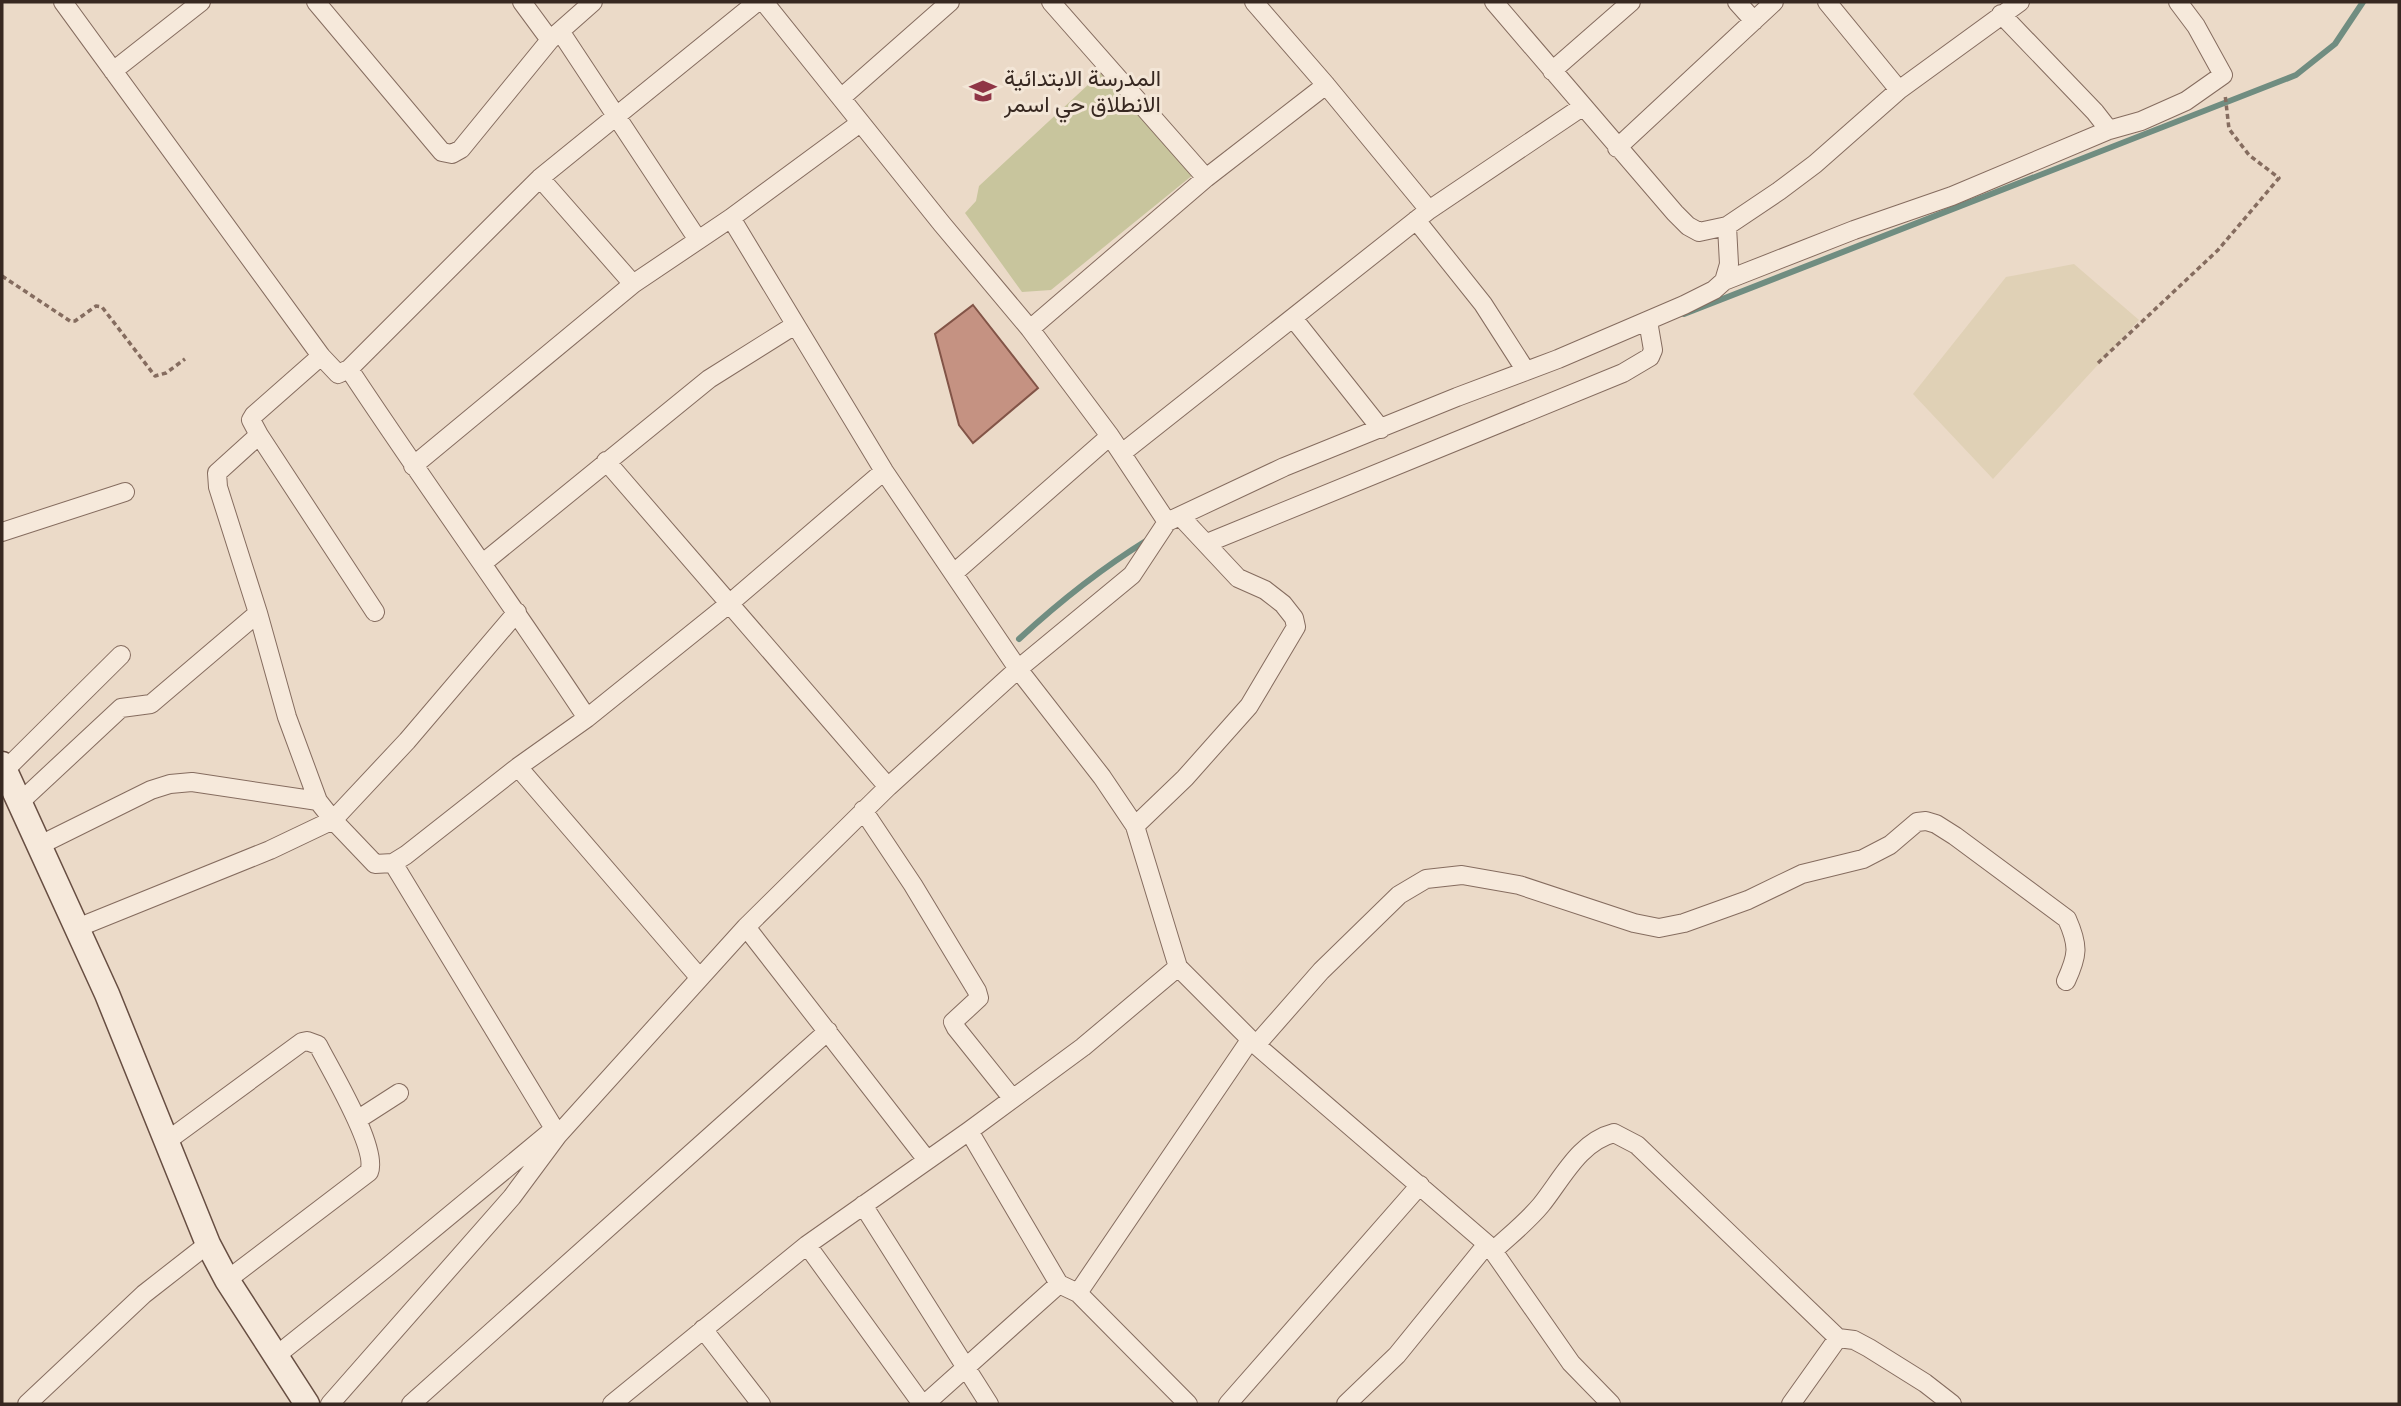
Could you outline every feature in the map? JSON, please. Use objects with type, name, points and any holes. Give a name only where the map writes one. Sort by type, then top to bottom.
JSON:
[{"type":"street","points":[[64,2],[321,356],[338,374],[349,369],[540,178],[757,2]]},
{"type":"street","points":[[113,72],[201,2]]},
{"type":"street","points":[[316,2],[442,152],[452,154],[461,149],[555,36],[593,2]]},
{"type":"street","points":[[522,2],[555,36],[616,116],[698,240]]},
{"type":"street","points":[[764,2],[1030,329],[1174,519],[1207,543],[1238,578],[1265,590],[1283,604],[1294,618],[1296,627],[1249,706],[1185,778],[1135,826]]},
{"type":"street","points":[[841,98],[950,2]]},
{"type":"street","points":[[1051,2],[1206,178]]},
{"type":"street","points":[[1254,2],[1326,85],[1423,215],[1526,371]]},
{"type":"street","points":[[1494,2],[1617,148],[1688,226],[1699,232],[1727,226],[1815,164],[1899,90],[2020,2]]},
{"type":"street","points":[[1552,71],[1631,2]]},
{"type":"street","points":[[1737,2],[1754,21]]},
{"type":"street","points":[[1617,148],[1774,2]]},
{"type":"street","points":[[1827,2],[1899,90]]},
{"type":"street","points":[[330,1404],[512,1197],[556,1132],[746,927],[888,786],[1018,669],[1132,575],[1174,519],[1284,467],[1648,321],[1714,290],[1724,281],[1854,230],[1952,196],[2186,101],[2223,75],[2196,26],[2178,2]]},
{"type":"street","points":[[2001,14],[2109,130]]},
{"type":"street","points":[[1030,329],[1206,178],[1326,85]]},
{"type":"street","points":[[1122,453],[1423,215],[1582,107]]},
{"type":"street","points":[[414,466],[633,284],[731,218],[860,122]]},
{"type":"street","points":[[540,178],[633,284]]},
{"type":"street","points":[[731,218],[884,471],[1018,669],[1102,777],[1135,826],[1178,967],[1253,1043],[1490,1248],[1571,1363],[1611,1404]]},
{"type":"street","points":[[1724,281],[1729,264],[1727,226]]},
{"type":"street","points":[[1293,318],[1381,429]]},
{"type":"street","points":[[1207,543],[1623,373],[1650,357],[1653,350],[1648,321]]},
{"type":"street","points":[[483,563],[709,379],[795,325]]},
{"type":"street","points":[[321,356],[251,419],[375,612]]},
{"type":"street","points":[[349,369],[587,718]]},
{"type":"street","points":[[259,435],[217,473],[218,487],[258,613],[287,717],[318,801],[375,864],[393,863],[587,718],[730,603],[884,471]]},
{"type":"street","points":[[954,573],[1110,436]]},
{"type":"street","points":[[606,461],[888,786]]},
{"type":"street","points":[[2,532],[125,492]]},
{"type":"street","points":[[77,928],[270,850],[333,820],[407,741],[517,612]]},
{"type":"street","points":[[18,804],[121,708],[151,704],[258,613]]},
{"type":"street","points":[[121,656],[3,768],[77,928],[208,1244],[227,1280],[307,1404]]},
{"type":"street","points":[[518,767],[699,977]]},
{"type":"street","points":[[38,846],[151,790],[170,784],[192,782],[318,801]]},
{"type":"street","points":[[863,810],[913,885],[977,991],[979,998],[953,1022],[1012,1098]]},
{"type":"street","points":[[1078,1293],[1253,1043],[1321,971],[1399,895],[1426,879],[1462,875],[1519,886],[1634,923],[1659,928],[1684,923],[1748,900],[1802,874],[1863,859],[1890,845],[1917,822],[1926,821],[1955,836],[2067,919],[2076,938],[2076,959],[2066,981]]},
{"type":"street","points":[[393,863],[556,1132]]},
{"type":"street","points":[[746,927],[928,1160]]},
{"type":"street","points":[[612,1404],[807,1245],[969,1131],[1083,1046],[1178,967]]},
{"type":"street","points":[[411,1404],[828,1031]]},
{"type":"street","points":[[167,1141],[307,1041],[318,1045],[357,1119],[372,1158],[369,1172],[227,1280]]},
{"type":"street","points":[[357,1119],[400,1093]]},
{"type":"street","points":[[969,1131],[1059,1283],[1078,1293],[1188,1404]]},
{"type":"street","points":[[277,1356],[556,1132]]},
{"type":"street","points":[[1346,1404],[1397,1354],[1490,1248],[1539,1207],[1582,1151],[1599,1137],[1614,1133],[1637,1145],[1838,1338],[1854,1340],[1869,1348],[1925,1383],[1952,1404]]},
{"type":"street","points":[[1228,1404],[1420,1185]]},
{"type":"street","points":[[863,1205],[989,1404]]},
{"type":"street","points":[[27,1404],[144,1294],[208,1244]]},
{"type":"street","points":[[807,1245],[924,1404],[1059,1283]]},
{"type":"street","points":[[703,1329],[761,1404]]},
{"type":"street","points":[[1791,1404],[1838,1338]]},
{"type":"path","points":[[2098,363],[2218,250],[2279,178],[2249,155],[2229,130],[2223,75]]},
{"type":"path","points":[[2,276],[70,321],[74,322],[96,306],[102,307],[155,376],[166,373],[185,359]]},
{"type":"shaded area","points":[[1104,70],[1194,174],[1051,290],[1022,292],[965,213],[976,201],[979,186]]},
{"type":"shaded area","points":[[2074,264],[2139,320],[1993,479],[1913,394],[2006,277]]},
{"type":"building","points":[[973,305],[1038,388],[973,443],[959,425],[935,334]]},
{"type":"waterway","points":[[1684,314],[2296,75],[2335,44],[2363,2]]},
{"type":"waterway","points":[[1019,639],[1081,586],[1149,539]]},
{"type":"place","name":"المدرسة الابتدائية الانطلاق حي اسمر","points":[[983,91]]}]
